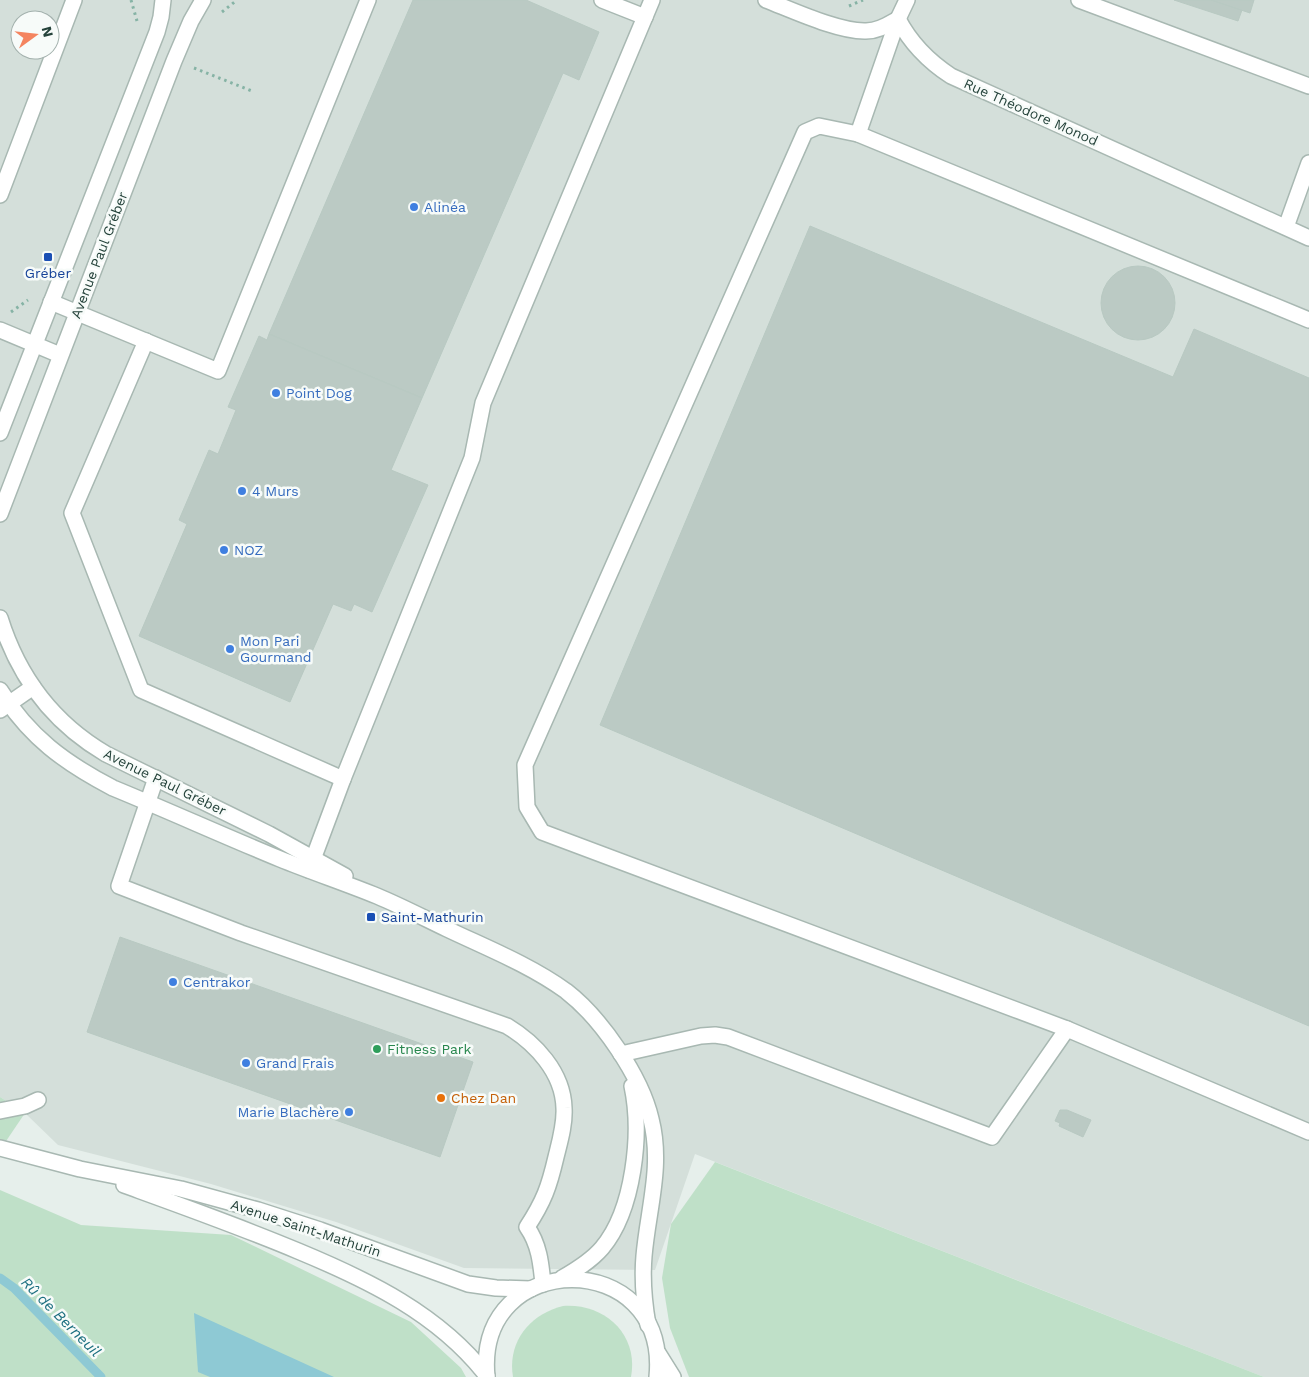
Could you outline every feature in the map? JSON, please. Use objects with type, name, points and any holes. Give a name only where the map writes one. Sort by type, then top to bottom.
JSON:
[{"type":"street","points":[[0,195],[74,0]]},
{"type":"street","name":"Avenue Paul Gréber","points":[[0,433],[157,32],[163,0]]},
{"type":"street","name":"Avenue Paul Gréber","points":[[0,514],[174,61],[191,21],[203,0]]},
{"type":"street","points":[[51,302],[218,371],[368,0]]},
{"type":"street","points":[[602,0],[645,17]]},
{"type":"street","points":[[311,863],[472,458],[483,403],[652,0]]},
{"type":"street","points":[[766,0],[850,30],[866,31],[880,29],[898,19]]},
{"type":"street","points":[[858,134],[898,19],[907,0]]},
{"type":"street","points":[[1079,0],[1309,86]]},
{"type":"street","name":"Rue Théodore Monod","points":[[898,19],[906,35],[920,51],[951,76],[1309,238]]},
{"type":"street","points":[[1309,320],[858,134],[819,126],[805,132],[526,765],[527,807],[542,832],[1067,1029],[1309,1132]]},
{"type":"street","points":[[1286,228],[1309,163]]},
{"type":"street","points":[[0,330],[60,355]]},
{"type":"street","points":[[146,341],[72,513],[140,690],[343,779]]},
{"type":"street","name":"Avenue Paul Gréber","points":[[0,618],[11,648],[33,687],[58,719],[88,744],[269,834],[311,863]]},
{"type":"street","points":[[4,707],[33,687]]},
{"type":"street","name":"Avenue Paul Gréber","points":[[0,690],[4,707],[72,766],[113,788],[311,863],[531,969],[550,980],[581,1004],[608,1034],[621,1054],[647,1105],[654,1133],[656,1150],[654,1191],[643,1273],[648,1325]]},
{"type":"street","points":[[156,778],[119,886],[241,933],[507,1026],[521,1034],[547,1062],[562,1092],[564,1107],[561,1136],[548,1189],[541,1206],[526,1227],[533,1236],[541,1262],[537,1286]]},
{"type":"street","points":[[621,1054],[701,1036],[715,1035],[728,1037],[992,1137],[1067,1029]]},
{"type":"street","name":"Avenue Paul Gréber","points":[[560,1280],[601,1249],[616,1226],[627,1193],[636,1148],[637,1118],[632,1085],[621,1054]]},
{"type":"street","points":[[0,1111],[25,1106],[38,1100]]},
{"type":"street","name":"Avenue Saint-Mathurin","points":[[0,1148],[80,1169],[181,1189],[258,1210],[320,1230],[468,1284],[496,1288],[537,1286]]},
{"type":"street","name":"Avenue Saint-Mathurin","points":[[80,1169],[234,1225],[340,1268],[396,1298],[438,1327],[462,1348],[487,1376]]},
{"type":"street","points":[[487,1376],[488,1346],[495,1326],[513,1302],[537,1286],[560,1280],[581,1279],[608,1287],[631,1302],[648,1325],[657,1352],[673,1377]]},
{"type":"street","points":[[657,1352],[657,1377]]},
{"type":"path","points":[[192,67],[252,91]]},
{"type":"shaded area","points":[[0,0],[1309,0],[1309,1377],[1264,1377],[695,1154],[655,1270],[464,1268],[336,1222],[211,1184],[58,1145],[25,1113],[0,1097]]},
{"type":"green space","points":[[0,1097],[25,1113],[0,1150]]},
{"type":"green space","points":[[715,1162],[1264,1377],[689,1377],[670,1328],[662,1278],[671,1224]]},
{"type":"green space","points":[[0,1190],[81,1225],[231,1235],[411,1322],[461,1368],[466,1377],[0,1377]]},
{"type":"green space","points":[[563,1306],[578,1306],[592,1310],[605,1316],[615,1324],[624,1335],[630,1347],[632,1361],[631,1377],[513,1377],[512,1364],[514,1352],[517,1341],[523,1331],[540,1316]]},
{"type":"water","points":[[194,1313],[334,1377],[210,1377],[198,1372]]},
{"type":"building","name":"Alinéa","points":[[413,0],[526,0],[599,32],[579,80],[563,73],[422,398],[269,334]]},
{"type":"building","points":[[1174,0],[1211,0],[1242,10],[1238,21]]},
{"type":"building","points":[[1211,0],[1254,0],[1250,13]]},
{"type":"building","points":[[810,226],[1173,377],[1194,329],[1309,378],[1309,1026],[600,725]]},
{"type":"building","points":[[1138,266],[1152,269],[1164,277],[1172,289],[1175,303],[1172,317],[1164,329],[1152,337],[1138,340],[1124,337],[1112,329],[1104,317],[1101,303],[1104,289],[1112,277],[1124,269]]},
{"type":"building","points":[[269,334],[422,398],[391,470],[428,485],[372,612],[354,604],[351,611],[333,604],[290,702],[139,636],[187,524],[179,520],[209,450],[218,454],[236,410],[228,407],[259,336],[267,340]]},
{"type":"building","points":[[120,937],[473,1062],[440,1157],[87,1032]]},
{"type":"building","points":[[1060,1110],[1067,1110],[1091,1120],[1083,1137],[1059,1126],[1060,1123],[1055,1121]]},
{"type":"waterway","name":"Rû de Berneuil","points":[[0,1278],[14,1288],[101,1377]]},
{"type":"place","name":"Alinéa","points":[[414,207]]},
{"type":"place","name":"Gréber","points":[[48,257]]},
{"type":"place","name":"Point Dog","points":[[276,393]]},
{"type":"place","name":"4 Murs","points":[[242,491]]},
{"type":"place","name":"NOZ","points":[[224,550]]},
{"type":"place","name":"Mon Pari Gourmand","points":[[230,649]]},
{"type":"place","name":"Saint-Mathurin","points":[[371,917]]},
{"type":"place","name":"Centrakor","points":[[173,982]]},
{"type":"place","name":"Fitness Park","points":[[377,1049]]},
{"type":"place","name":"Grand Frais","points":[[246,1063]]},
{"type":"place","name":"Chez Dan","points":[[441,1098]]},
{"type":"place","name":"Marie Blachère","points":[[349,1112]]}]
